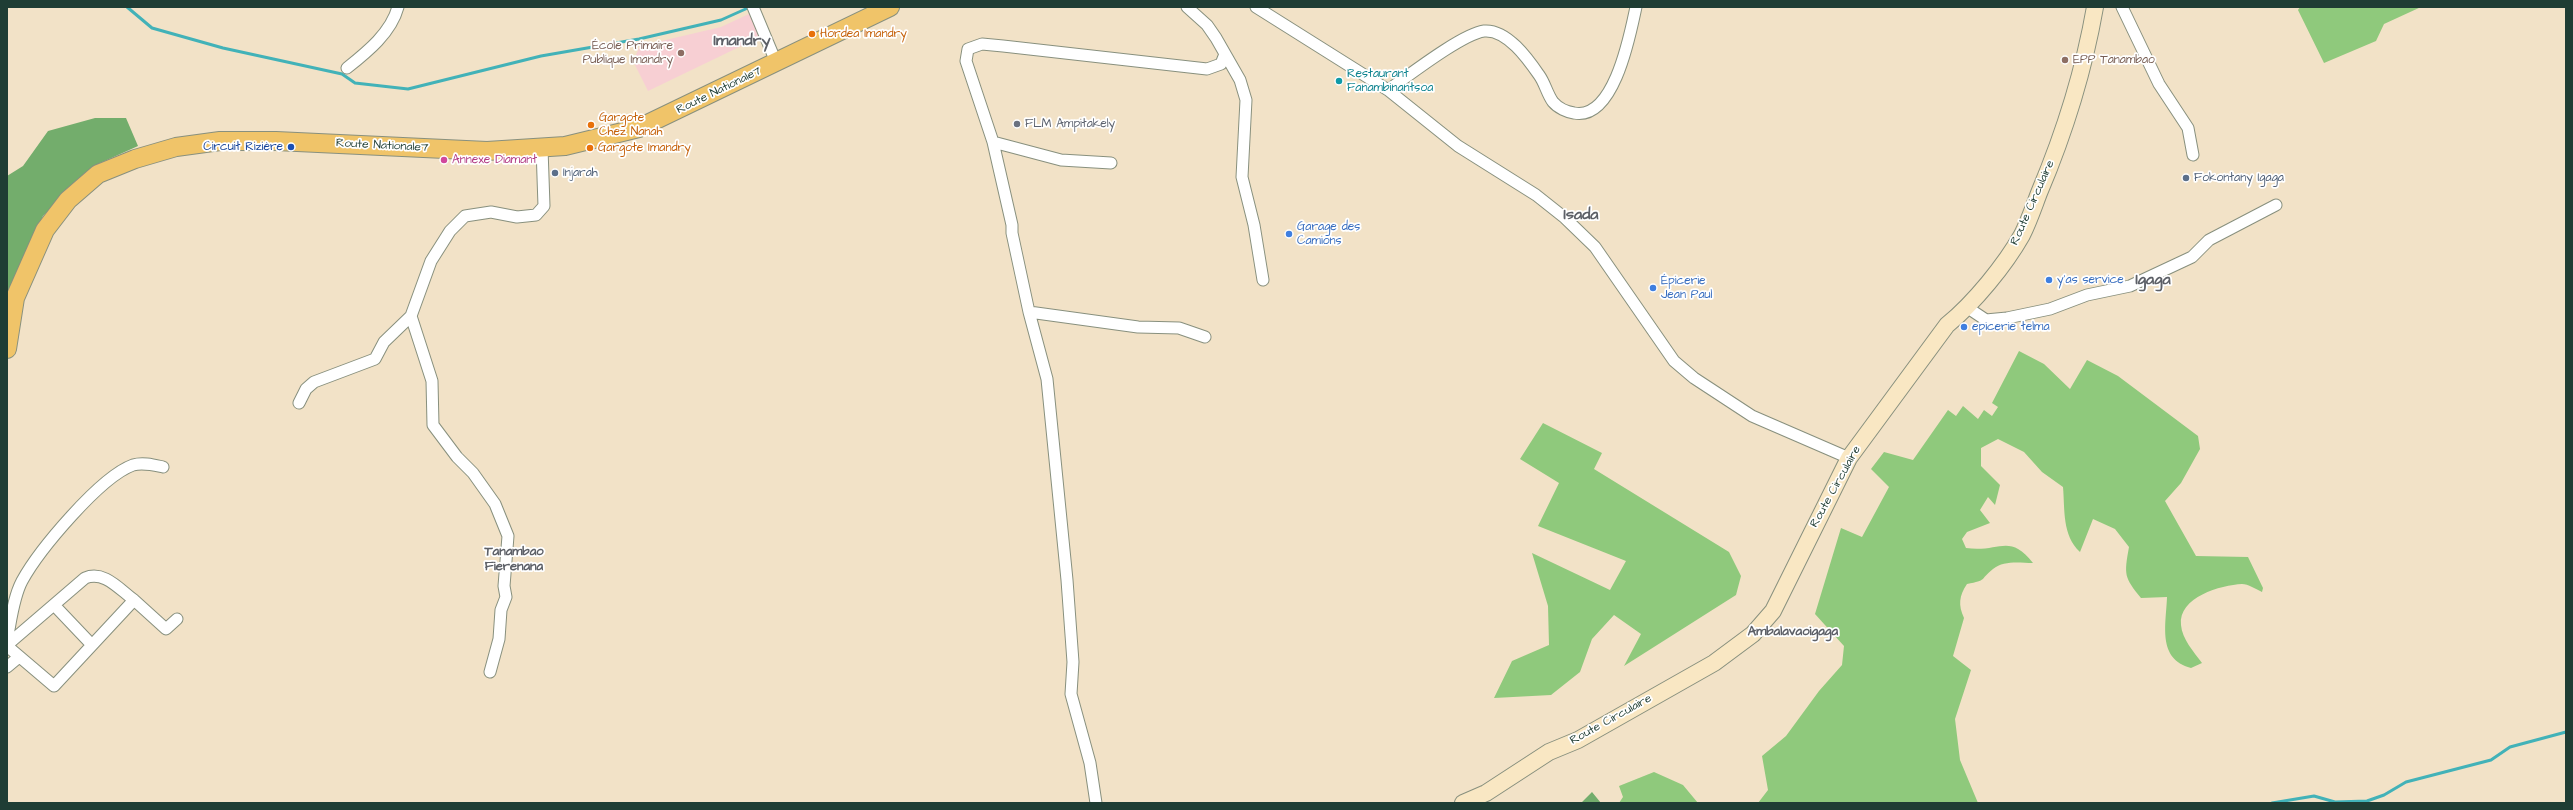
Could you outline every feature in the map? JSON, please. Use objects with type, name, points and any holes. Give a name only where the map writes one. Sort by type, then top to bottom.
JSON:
[{"type":"main road","name":"Route Nationale7","points":[[7,349],[15,298],[46,230],[68,200],[98,174],[135,159],[176,147],[220,141],[276,141],[480,150],[565,146],[638,128],[890,7]]},
{"type":"street","points":[[347,68],[369,50],[395,19],[398,7]]},
{"type":"street","points":[[1187,7],[1207,25],[1240,80],[1246,100],[1242,177],[1254,225],[1263,280]]},
{"type":"street","points":[[1256,7],[1388,90],[1458,146],[1536,195],[1570,223],[1595,247],[1674,362],[1694,378],[1752,416],[1849,458]]},
{"type":"street","points":[[1388,90],[1433,58],[1459,42],[1484,31],[1500,34],[1515,45],[1540,75],[1554,103],[1568,112],[1582,115],[1600,106],[1608,93],[1624,56],[1636,7]]},
{"type":"street","name":"Route Circulaire","points":[[1463,803],[1486,793],[1549,752],[1578,740],[1714,663],[1753,634],[1773,611],[1849,458],[1947,325],[1968,308],[2010,254],[2022,234],[2055,154],[2071,106],[2095,7]]},
{"type":"street","points":[[2122,7],[2159,84],[2188,128],[2192,155]]},
{"type":"street","points":[[754,8],[776,62]]},
{"type":"street","points":[[1096,803],[1090,763],[1071,694],[1073,662],[1056,454],[1047,379],[1029,312],[1012,232],[1012,224],[993,142],[966,61],[968,49],[982,44],[1207,69],[1221,64],[1225,54]]},
{"type":"street","points":[[993,142],[1061,160],[1111,163]]},
{"type":"street","points":[[300,404],[306,389],[314,382],[375,359],[384,342],[411,316],[431,261],[450,231],[465,216],[491,212],[517,217],[536,215],[544,206],[542,148]]},
{"type":"street","points":[[1968,308],[1986,320],[2007,318],[2050,309],[2109,289],[2130,286],[2192,257],[2209,240],[2276,205]]},
{"type":"street","points":[[1029,312],[1138,327],[1179,328],[1205,337]]},
{"type":"street","points":[[411,316],[432,380],[433,425],[457,457],[473,473],[495,504],[508,536],[504,586],[506,597],[502,610],[499,639],[490,672]]},
{"type":"street","points":[[7,640],[13,607],[22,582],[43,550],[75,512],[113,478],[133,465],[148,464],[163,467]]},
{"type":"street","points":[[134,600],[54,686],[7,646],[85,578],[93,575],[104,577],[134,600],[166,630],[177,619]]},
{"type":"street","points":[[54,605],[92,645]]},
{"type":"street","points":[[7,668],[19,656]]},
{"type":"shaded area","name":"École Primaire Publique Imandry","points":[[751,13],[760,37],[648,91],[633,61],[640,46],[721,27]]},
{"type":"green space","points":[[2300,7],[2421,7],[2384,24],[2376,41],[2324,63],[2298,10]]},
{"type":"green space","points":[[95,118],[126,118],[138,146],[98,164],[43,216],[7,293],[7,176],[23,166],[48,131]]},
{"type":"green space","points":[[2019,351],[2044,364],[2070,389],[2087,360],[2118,376],[2198,436],[2200,449],[2181,483],[2165,501],[2196,556],[2248,557],[2263,588],[2262,592],[2247,585],[2233,585],[2202,594],[2193,600],[2186,607],[2182,615],[2181,625],[2186,640],[2202,663],[2191,668],[2180,664],[2168,649],[2166,640],[2165,629],[2167,597],[2141,598],[2135,591],[2128,580],[2126,570],[2129,547],[2115,529],[2093,519],[2080,552],[2074,545],[2067,530],[2063,487],[2042,472],[2024,452],[1998,439],[1981,448],[1981,466],[2000,485],[1995,505],[1988,497],[1980,510],[1990,523],[1967,532],[1962,539],[1966,548],[1977,549],[2010,546],[2017,548],[2033,563],[2007,563],[1997,566],[1978,582],[1967,584],[1960,601],[1964,618],[1953,656],[1971,670],[1955,719],[1960,760],[1978,803],[1758,803],[1768,790],[1762,756],[1786,736],[1819,691],[1842,665],[1844,646],[1815,614],[1841,528],[1862,537],[1889,487],[1871,469],[1884,452],[1913,460],[1948,410],[1956,416],[1963,406],[1978,419],[1984,410],[1992,416],[1998,407],[1992,403]]},
{"type":"green space","points":[[1543,423],[1602,453],[1594,469],[1729,552],[1741,576],[1736,595],[1624,666],[1641,634],[1614,615],[1592,639],[1580,672],[1551,695],[1494,698],[1512,661],[1549,645],[1548,606],[1532,553],[1610,590],[1626,561],[1538,526],[1559,483],[1520,459]]},
{"type":"green space","points":[[1654,772],[1683,785],[1698,803],[1619,803],[1623,797],[1619,786]]},
{"type":"green space","points":[[1592,792],[1601,803],[1581,803]]},
{"type":"waterway","points":[[127,7],[152,28],[223,48],[342,74],[355,83],[408,89],[541,56],[639,39],[721,20],[750,7]]},
{"type":"waterway","points":[[2272,803],[2314,796],[2335,802],[2367,801],[2384,795],[2406,782],[2491,760],[2510,747],[2566,732]]},
{"type":"place","name":"Hordea Imandry","points":[[812,34]]},
{"type":"place","name":"École Primaire Publique Imandry","points":[[681,53]]},
{"type":"place","name":"EPP Tanambao","points":[[2065,60]]},
{"type":"place","name":"Restaurant Fanambinantsoa","points":[[1339,81]]},
{"type":"place","name":"FLM Ampitakely","points":[[1017,124]]},
{"type":"place","name":"Gargote Chez Nanah","points":[[591,125]]},
{"type":"place","name":"Circuit Rizière","points":[[291,147]]},
{"type":"place","name":"Gargote Imandry","points":[[590,148]]},
{"type":"place","name":"Annexe Diamant","points":[[444,160]]},
{"type":"place","name":"Injarah","points":[[555,173]]},
{"type":"place","name":"Fokontany Igaga","points":[[2186,178]]},
{"type":"place","name":"Garage des Camions","points":[[1289,234]]},
{"type":"place","name":"y'as service","points":[[2049,280]]},
{"type":"place","name":"Épicerie Jean Paul","points":[[1653,288]]},
{"type":"place","name":"epicerie telma","points":[[1964,327]]},
{"type":"district","name":"Imandry","points":[[742,42]]},
{"type":"district","name":"Isada","points":[[1581,216]]},
{"type":"district","name":"Igaga","points":[[2153,281]]},
{"type":"district","name":"Tanambao Fierenana","points":[[514,560]]},
{"type":"district","name":"Ambalavaoigaga","points":[[1793,632]]}]
